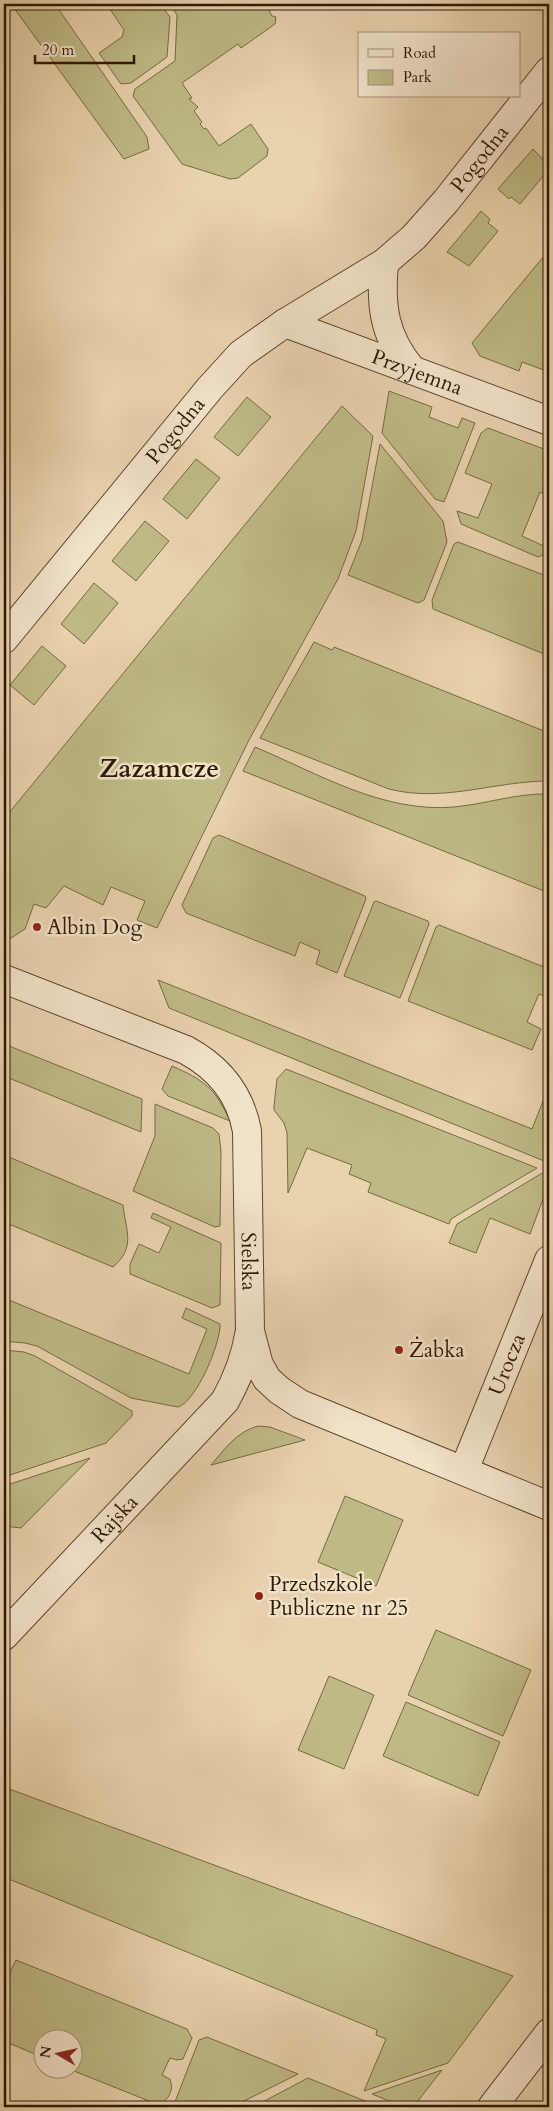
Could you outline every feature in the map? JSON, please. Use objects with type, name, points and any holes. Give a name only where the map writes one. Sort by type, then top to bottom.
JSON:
[{"type":"street","name":"Pogodna","points":[[4,639],[210,388],[241,354],[285,323],[384,262],[414,237],[446,201],[549,71]]},
{"type":"street","points":[[384,262],[383,308],[386,325],[393,344],[412,370]]},
{"type":"street","name":"Przyjemna","points":[[285,323],[549,421]]},
{"type":"street","name":"Sielska","points":[[4,980],[186,1050],[211,1065],[225,1080],[241,1106],[248,1131],[250,1331],[259,1365],[267,1379],[279,1390],[300,1404],[549,1506]]},
{"type":"street","name":"Urocza","points":[[464,1470],[549,1260]]},
{"type":"street","name":"Rajska","points":[[4,1636],[225,1401],[237,1380],[244,1361],[250,1331]]},
{"type":"street","points":[[225,1401],[260,1394],[276,1395],[300,1404]]},
{"type":"street","points":[[492,2107],[549,2033]]},
{"type":"green space","points":[[11,4],[55,4],[147,137],[149,149],[124,159]]},
{"type":"green space","points":[[111,4],[160,4],[170,17],[167,57],[131,83],[121,84],[99,53],[122,37],[124,30],[108,6]]},
{"type":"green space","points":[[170,4],[266,4],[272,16],[276,17],[275,24],[241,48],[238,44],[182,83],[192,98],[189,99],[198,107],[194,111],[202,122],[200,124],[204,129],[206,128],[219,146],[251,124],[268,149],[267,156],[238,178],[230,179],[182,164],[133,96],[135,89],[175,61],[177,15]]},
{"type":"green space","points":[[533,149],[549,166],[549,169],[520,204],[511,197],[509,199],[498,189]]},
{"type":"green space","points":[[481,211],[490,219],[488,223],[498,231],[469,266],[447,252]]},
{"type":"green space","points":[[549,250],[549,372],[522,362],[519,371],[480,356],[472,343]]},
{"type":"green space","points":[[389,391],[432,407],[429,417],[458,428],[462,418],[475,423],[444,502],[435,499],[382,433]]},
{"type":"green space","points":[[247,397],[271,417],[238,456],[214,437]]},
{"type":"green space","points":[[342,406],[373,436],[356,531],[338,579],[249,740],[157,928],[137,920],[145,901],[111,887],[103,905],[64,886],[46,908],[34,904],[25,929],[11,938],[4,936],[4,819]]},
{"type":"green space","points":[[488,428],[549,451],[549,496],[540,492],[522,536],[546,547],[543,555],[538,557],[461,524],[457,511],[478,518],[492,484],[465,473],[481,433]]},
{"type":"green space","points":[[380,444],[443,521],[447,542],[424,600],[418,603],[348,575],[362,540]]},
{"type":"green space","points":[[196,459],[220,478],[187,519],[163,499]]},
{"type":"green space","points":[[145,521],[169,541],[136,581],[112,561]]},
{"type":"green space","points":[[458,542],[549,577],[549,656],[433,609],[432,600],[454,544]]},
{"type":"green space","points":[[94,583],[118,603],[84,644],[61,624]]},
{"type":"green space","points":[[314,642],[332,650],[334,647],[549,733],[549,781],[509,784],[449,793],[409,793],[389,789],[260,738]]},
{"type":"green space","points":[[42,646],[66,666],[34,705],[10,685]]},
{"type":"green space","points":[[255,747],[352,789],[402,804],[454,807],[525,795],[549,794],[549,893],[243,771]]},
{"type":"green space","points":[[219,835],[365,896],[366,899],[337,973],[316,964],[320,951],[300,942],[295,956],[186,913],[182,905],[213,838]]},
{"type":"green space","points":[[376,901],[428,921],[429,924],[400,998],[344,976]]},
{"type":"green space","points":[[439,925],[549,969],[549,998],[539,994],[527,1022],[541,1029],[532,1050],[408,1001],[436,927]]},
{"type":"green space","points":[[158,980],[532,1129],[549,1086],[549,1163],[169,1008]]},
{"type":"green space","points":[[4,1044],[142,1099],[141,1132],[4,1076]]},
{"type":"green space","points":[[172,1066],[207,1086],[219,1100],[230,1121],[168,1096],[162,1089]]},
{"type":"green space","points":[[286,1069],[537,1168],[451,1219],[449,1224],[368,1192],[371,1183],[349,1174],[352,1165],[307,1148],[288,1193],[287,1133],[284,1123],[274,1110],[277,1079]]},
{"type":"green space","points":[[155,1104],[213,1128],[219,1134],[221,1152],[220,1226],[215,1227],[133,1191],[155,1136]]},
{"type":"green space","points":[[4,1155],[123,1205],[128,1239],[125,1253],[120,1260],[113,1267],[4,1222]]},
{"type":"green space","points":[[544,1172],[547,1172],[549,1183],[530,1234],[490,1218],[476,1253],[449,1243],[457,1224]]},
{"type":"green space","points":[[153,1213],[221,1243],[220,1305],[212,1308],[130,1274],[130,1264],[139,1244],[159,1253],[171,1227],[151,1218]]},
{"type":"green space","points":[[4,1298],[189,1374],[207,1329],[182,1318],[186,1308],[220,1324],[219,1333],[212,1357],[199,1384],[185,1403],[178,1407],[131,1398],[37,1346],[4,1341]]},
{"type":"green space","points":[[4,1350],[24,1352],[35,1356],[132,1411],[132,1416],[106,1443],[4,1477]]},
{"type":"green space","points":[[258,1426],[270,1427],[305,1440],[211,1465],[226,1447],[243,1432]]},
{"type":"green space","points":[[90,1458],[21,1528],[4,1526],[4,1486]]},
{"type":"green space","points":[[345,1496],[403,1520],[376,1586],[318,1562]]},
{"type":"green space","points":[[436,1630],[531,1670],[503,1736],[408,1695]]},
{"type":"green space","points":[[329,1676],[374,1695],[344,1769],[298,1750]]},
{"type":"green space","points":[[406,1702],[500,1742],[478,1796],[383,1756]]},
{"type":"green space","points":[[4,1787],[513,1976],[448,2063],[364,2091],[386,2039],[376,2035],[377,2030],[4,1877]]},
{"type":"green space","points":[[16,1960],[187,2029],[192,2038],[183,2059],[170,2058],[162,2075],[170,2079],[171,2083],[171,2091],[166,2100],[159,2105],[82,2074],[82,2028],[32,2028],[32,2053],[4,2041],[4,1985]]},
{"type":"green space","points":[[207,2037],[298,2074],[232,2107],[173,2107],[199,2040]]},
{"type":"green space","points":[[442,2070],[414,2106],[404,2107],[372,2094]]},
{"type":"green space","points":[[308,2078],[380,2107],[253,2107]]},
{"type":"place","name":"Albin Dog","points":[[37,927]]},
{"type":"place","name":"Żabka","points":[[399,1350]]},
{"type":"place","name":"Przedszkole Publiczne nr 25","points":[[259,1596]]},
{"type":"district","name":"Zazamcze","points":[[159,768]]}]
